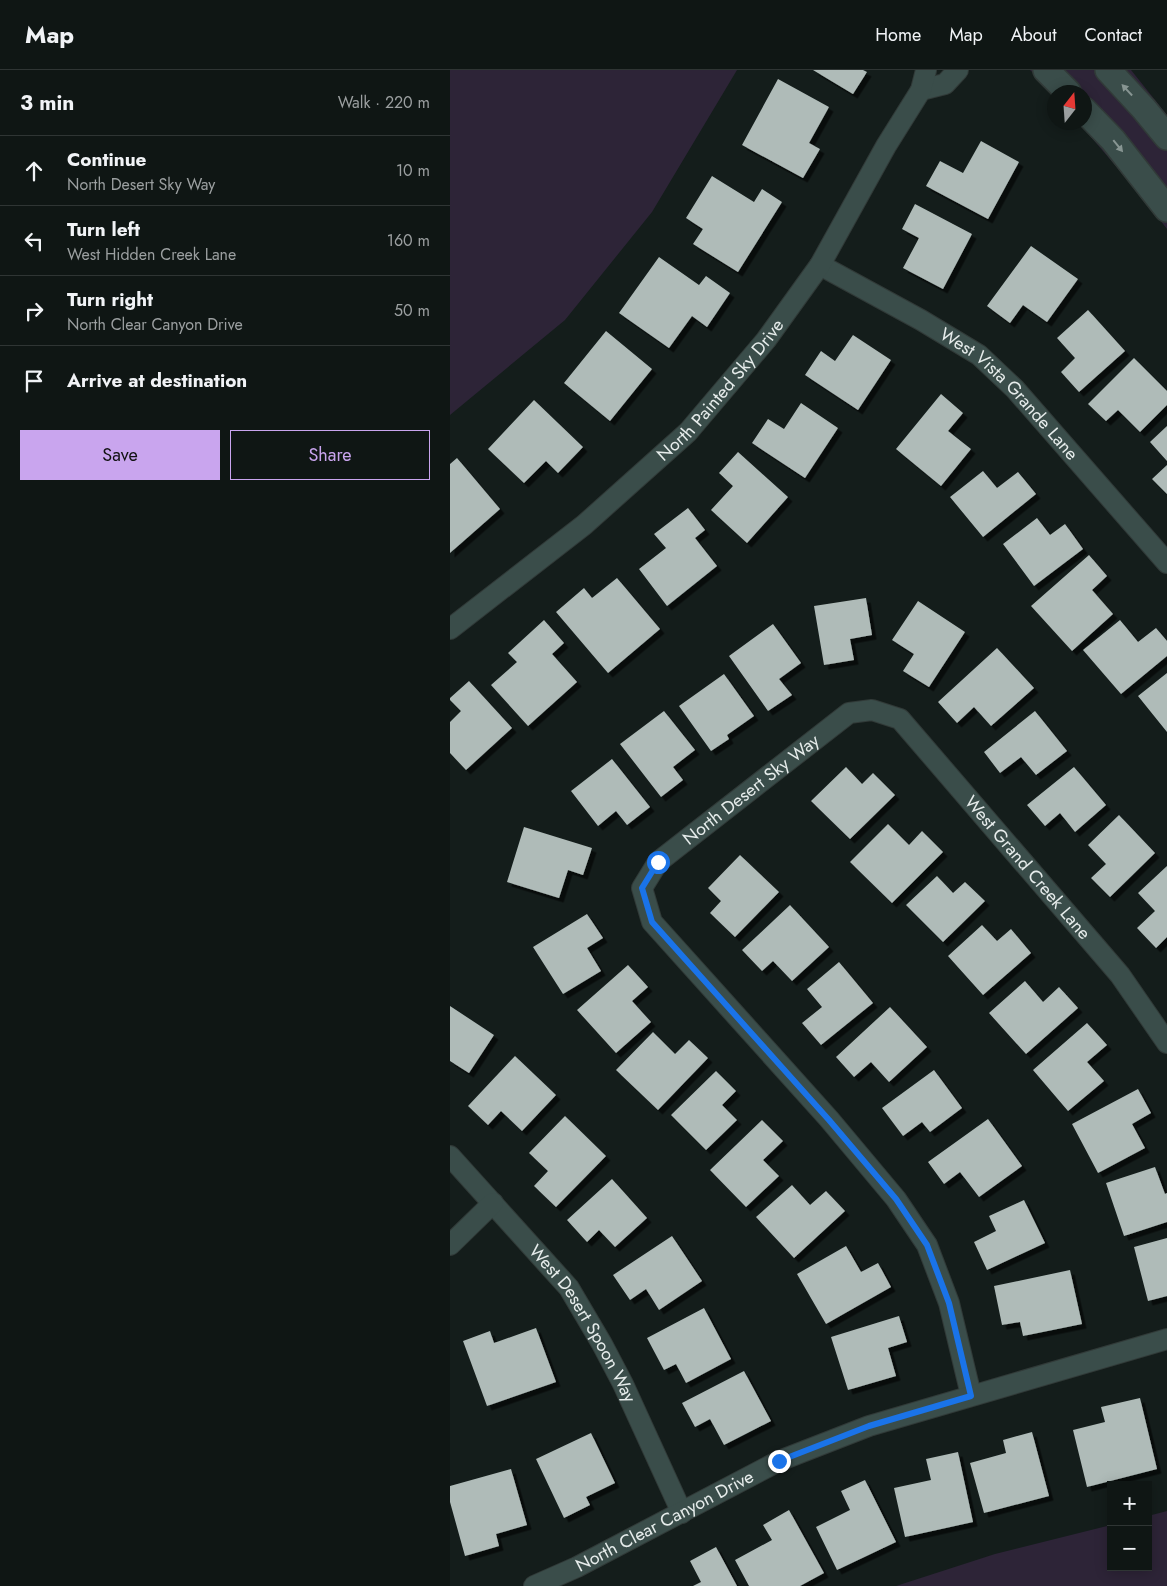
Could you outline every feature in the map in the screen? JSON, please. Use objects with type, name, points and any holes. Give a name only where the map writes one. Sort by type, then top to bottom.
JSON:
[{"type":"street","name":"North Painted Sky Drive","points":[[450,629],[584,525],[688,432],[766,340],[820,265],[886,146],[921,90],[926,70]]},
{"type":"street","points":[[921,90],[945,84],[958,70]]},
{"type":"street","points":[[1046,70],[1061,85]]},
{"type":"street","points":[[1108,70],[1167,137]]},
{"type":"street","points":[[1092,118],[1113,140],[1167,209]]},
{"type":"street","name":"West Vista Grande Lane","points":[[820,265],[921,320],[978,355],[1015,389],[1167,562]]},
{"type":"street","name":"North Desert Sky Way","points":[[872,710],[849,713],[658,862],[642,888],[652,922],[835,1127],[896,1199],[927,1245],[949,1303],[971,1396]]},
{"type":"street","name":"West Grand Creek Lane","points":[[872,710],[900,719],[1120,975],[1167,1044]]},
{"type":"street","name":"West Desert Spoon Way","points":[[450,1156],[568,1288],[602,1344],[623,1384],[682,1513]]},
{"type":"street","points":[[450,1245],[493,1203]]},
{"type":"street","name":"North Clear Canyon Drive","points":[[534,1586],[577,1567],[779,1461],[822,1443],[869,1426],[1167,1339]]},
{"type":"shaded area","points":[[450,70],[737,70],[652,212],[565,320],[450,415]]},
{"type":"shaded area","points":[[1030,70],[1131,70],[1167,115],[1167,229],[1085,130],[1092,130],[1092,85],[1047,86]]},
{"type":"shaded area","points":[[1167,1511],[1167,1586],[896,1586],[995,1554],[1107,1526],[1107,1571],[1152,1571],[1152,1515]]},
{"type":"building","points":[[813,70],[863,70],[867,72],[853,94]]},
{"type":"building","points":[[778,79],[829,107],[809,143],[820,149],[803,178],[742,145]]},
{"type":"building","points":[[981,141],[1019,162],[988,219],[926,186],[940,161],[963,173]]},
{"type":"building","points":[[712,176],[754,202],[762,189],[782,202],[738,272],[693,244],[703,229],[686,218]]},
{"type":"building","points":[[915,204],[972,234],[943,289],[903,268],[919,238],[902,229]]},
{"type":"building","points":[[1031,246],[1078,279],[1047,322],[1023,305],[1010,323],[987,306]]},
{"type":"building","points":[[659,257],[699,285],[706,276],[730,293],[707,327],[692,316],[669,348],[619,313]]},
{"type":"building","points":[[1088,310],[1125,351],[1079,392],[1061,372],[1075,358],[1057,338]]},
{"type":"building","points":[[606,331],[652,369],[610,421],[564,383]]},
{"type":"building","points":[[853,335],[891,360],[858,410],[805,375],[821,351],[835,361]]},
{"type":"building","points":[[1134,358],[1167,391],[1167,405],[1140,432],[1118,410],[1106,421],[1088,404]]},
{"type":"building","points":[[941,394],[963,413],[948,431],[971,449],[941,486],[896,449]]},
{"type":"building","points":[[534,400],[583,447],[558,473],[546,461],[524,483],[488,449]]},
{"type":"building","points":[[801,403],[838,428],[805,478],[752,443],[768,419],[784,429]]},
{"type":"building","points":[[1167,426],[1167,461],[1150,442]]},
{"type":"building","points":[[738,452],[788,497],[747,543],[711,510],[733,486],[719,473]]},
{"type":"building","points":[[457,458],[500,509],[450,553],[450,464]]},
{"type":"building","points":[[1167,465],[1167,494],[1152,479]]},
{"type":"building","points":[[983,471],[997,488],[1018,472],[1036,494],[983,537],[950,497]]},
{"type":"building","points":[[688,508],[705,530],[695,538],[717,566],[667,606],[639,569],[666,548],[654,534]]},
{"type":"building","points":[[1037,518],[1050,535],[1065,524],[1083,549],[1034,586],[1003,544]]},
{"type":"building","points":[[1089,555],[1107,576],[1092,590],[1113,614],[1072,651],[1031,606]]},
{"type":"building","points":[[617,578],[660,629],[608,673],[556,612],[584,588],[592,598]]},
{"type":"building","points":[[866,598],[872,635],[850,639],[854,660],[824,665],[814,606]]},
{"type":"building","points":[[918,601],[965,632],[929,687],[903,671],[914,654],[892,640]]},
{"type":"building","points":[[544,620],[564,643],[552,654],[577,682],[528,726],[491,685],[517,662],[508,653]]},
{"type":"building","points":[[1120,620],[1138,642],[1156,628],[1167,641],[1167,656],[1121,694],[1083,650]]},
{"type":"building","points":[[773,624],[801,663],[779,679],[792,695],[768,711],[729,656]]},
{"type":"building","points":[[997,648],[1034,688],[991,726],[974,707],[957,723],[938,702]]},
{"type":"building","points":[[1167,673],[1167,732],[1138,696]]},
{"type":"building","points":[[724,674],[754,716],[727,735],[729,739],[711,751],[679,706]]},
{"type":"building","points":[[469,681],[512,728],[466,770],[450,753],[450,722],[461,711],[450,698]]},
{"type":"building","points":[[664,711],[695,750],[673,767],[683,780],[661,797],[620,744]]},
{"type":"building","points":[[1035,711],[1067,751],[1036,775],[1021,757],[1000,773],[984,752]]},
{"type":"building","points":[[612,759],[650,807],[627,825],[616,811],[598,826],[571,791]]},
{"type":"building","points":[[846,767],[862,784],[873,773],[895,795],[850,839],[811,801]]},
{"type":"building","points":[[1074,767],[1106,805],[1075,832],[1060,813],[1045,826],[1027,805]]},
{"type":"building","points":[[1119,815],[1155,853],[1110,897],[1091,878],[1106,864],[1088,845]]},
{"type":"building","points":[[888,824],[909,845],[922,831],[943,852],[892,903],[850,862]]},
{"type":"building","points":[[524,827],[592,848],[583,875],[568,870],[559,898],[507,882]]},
{"type":"building","points":[[740,855],[779,892],[735,937],[710,913],[721,901],[708,888]]},
{"type":"building","points":[[1167,866],[1167,937],[1156,948],[1137,928],[1155,911],[1138,893]]},
{"type":"building","points":[[937,876],[953,893],[965,882],[985,901],[943,942],[906,905]]},
{"type":"building","points":[[790,905],[829,947],[792,981],[773,961],[762,971],[742,950]]},
{"type":"building","points":[[587,914],[603,938],[587,948],[601,971],[563,994],[533,947]]},
{"type":"building","points":[[982,925],[997,941],[1011,929],[1031,953],[983,995],[948,956]]},
{"type":"building","points":[[839,962],[873,1003],[821,1045],[802,1023],[822,1007],[807,989]]},
{"type":"building","points":[[628,965],[648,987],[632,1001],[651,1022],[616,1053],[577,1010]]},
{"type":"building","points":[[1025,981],[1043,1002],[1059,987],[1078,1008],[1026,1054],[989,1013]]},
{"type":"building","points":[[450,1006],[494,1035],[469,1073],[450,1061]]},
{"type":"building","points":[[890,1007],[927,1047],[889,1082],[871,1062],[854,1077],[836,1057]]},
{"type":"building","points":[[1087,1023],[1107,1045],[1087,1062],[1104,1081],[1068,1111],[1033,1070]]},
{"type":"building","points":[[653,1032],[675,1054],[689,1040],[708,1058],[658,1110],[616,1070]]},
{"type":"building","points":[[515,1056],[556,1095],[522,1131],[501,1111],[488,1125],[468,1106]]},
{"type":"building","points":[[934,1070],[962,1108],[930,1132],[922,1122],[903,1136],[882,1108]]},
{"type":"building","points":[[716,1071],[736,1091],[722,1105],[737,1120],[706,1150],[671,1115]]},
{"type":"building","points":[[1138,1089],[1151,1113],[1132,1124],[1145,1148],[1098,1173],[1072,1124]]},
{"type":"building","points":[[565,1116],[606,1156],[556,1207],[534,1186],[548,1171],[529,1153]]},
{"type":"building","points":[[988,1119],[1022,1166],[979,1197],[960,1172],[944,1184],[928,1162]]},
{"type":"building","points":[[762,1120],[783,1141],[763,1160],[779,1176],[746,1207],[710,1170]]},
{"type":"building","points":[[1155,1167],[1165,1194],[1167,1193],[1167,1222],[1124,1236],[1106,1183]]},
{"type":"building","points":[[612,1179],[647,1218],[615,1247],[599,1230],[587,1242],[567,1220]]},
{"type":"building","points":[[792,1185],[810,1205],[826,1191],[845,1211],[794,1258],[756,1217]]},
{"type":"building","points":[[1024,1200],[1045,1243],[987,1270],[974,1242],[996,1231],[989,1216]]},
{"type":"building","points":[[672,1236],[702,1281],[659,1310],[646,1289],[630,1300],[613,1275]]},
{"type":"building","points":[[1167,1238],[1167,1296],[1148,1301],[1134,1247]]},
{"type":"building","points":[[846,1246],[861,1272],[878,1263],[891,1287],[826,1324],[797,1274]]},
{"type":"building","points":[[1070,1270],[1082,1324],[1023,1336],[1020,1322],[1002,1325],[994,1286]]},
{"type":"building","points":[[704,1308],[731,1359],[686,1383],[676,1364],[664,1370],[647,1338]]},
{"type":"building","points":[[899,1316],[907,1342],[888,1348],[896,1376],[848,1390],[831,1337]]},
{"type":"building","points":[[536,1328],[556,1382],[487,1406],[463,1341],[490,1331],[494,1343]]},
{"type":"building","points":[[744,1371],[771,1421],[724,1445],[710,1419],[695,1427],[682,1403]]},
{"type":"building","points":[[1140,1398],[1157,1469],[1087,1487],[1073,1430],[1105,1422],[1101,1407]]},
{"type":"building","points":[[1032,1432],[1049,1496],[984,1513],[970,1463],[1006,1453],[1003,1440]]},
{"type":"building","points":[[591,1433],[615,1483],[586,1497],[590,1505],[564,1518],[536,1459]]},
{"type":"building","points":[[958,1452],[973,1522],[905,1537],[894,1488],[931,1480],[926,1459]]},
{"type":"building","points":[[511,1469],[527,1525],[496,1534],[499,1546],[465,1556],[450,1502],[450,1486]]},
{"type":"building","points":[[865,1480],[896,1542],[837,1570],[816,1527],[850,1510],[841,1491]]},
{"type":"building","points":[[789,1510],[824,1573],[800,1586],[749,1586],[735,1560],[772,1540],[763,1525]]},
{"type":"building","points":[[716,1547],[737,1586],[693,1586],[701,1582],[690,1561]]},
{"type":"route","points":[[658,862],[642,888],[652,922],[829,1120],[896,1199],[927,1245],[949,1303],[971,1396],[869,1426],[779,1461]]}]
